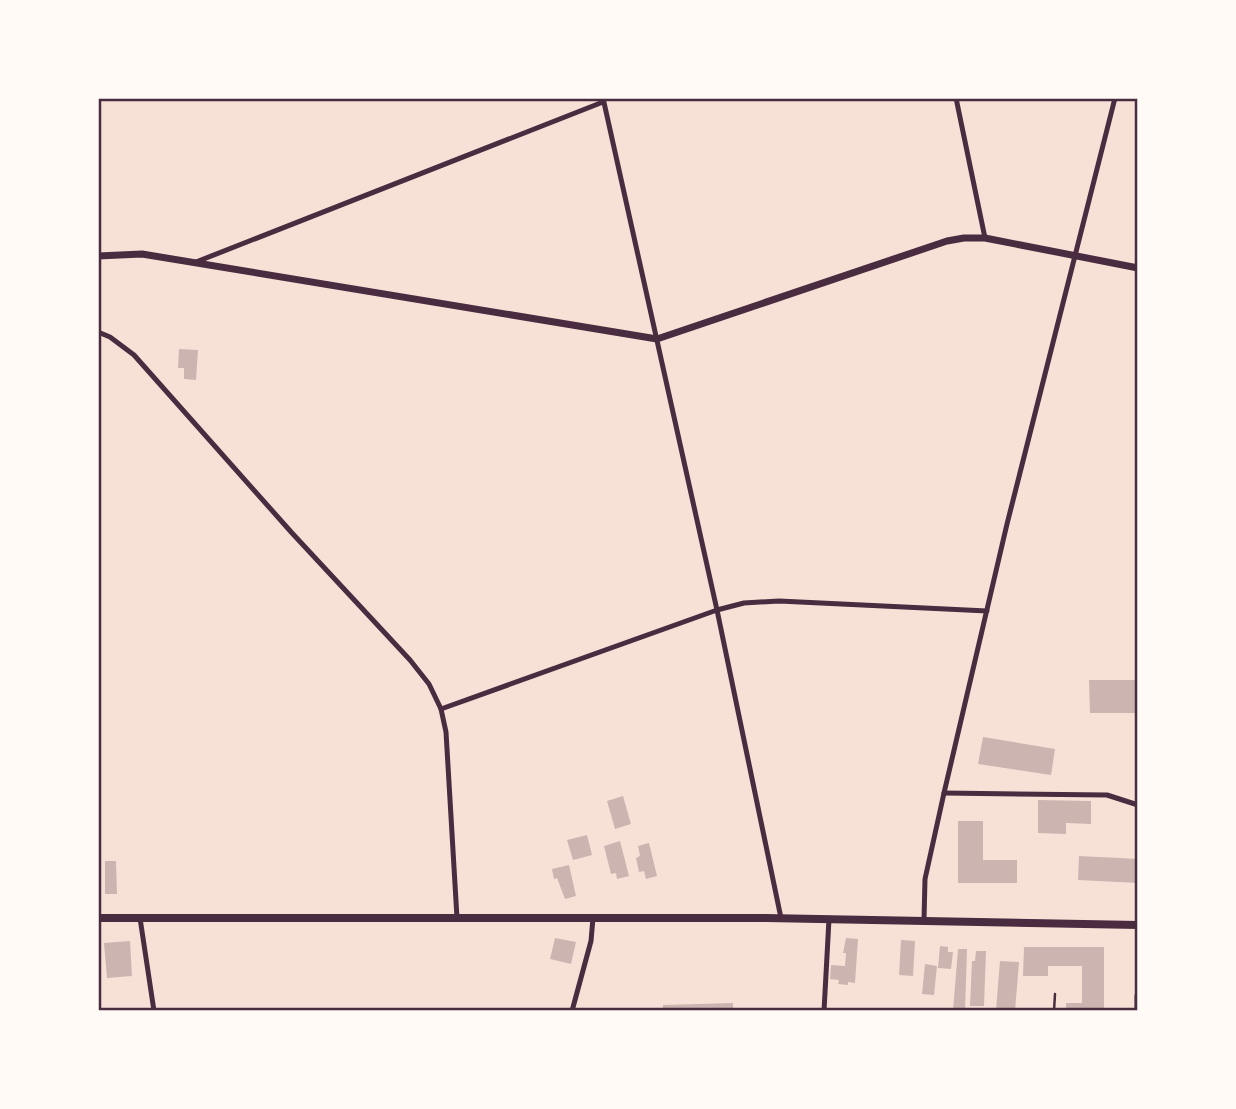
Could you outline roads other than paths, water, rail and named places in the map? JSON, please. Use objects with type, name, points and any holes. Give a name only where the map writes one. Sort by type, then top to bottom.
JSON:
[{"type":"main road","points":[[98,918],[781,918],[1138,925]]},
{"type":"street","points":[[956,98],[985,238]]},
{"type":"street","points":[[924,920],[925,879],[944,793],[1074,255],[1115,98]]},
{"type":"street","points":[[195,263],[603,100],[717,610],[781,918]]},
{"type":"street","points":[[98,256],[142,254],[657,339],[947,241],[964,238],[985,238],[1138,268]]},
{"type":"street","points":[[98,332],[110,337],[134,355],[429,684],[441,709],[446,732],[457,918]]},
{"type":"street","points":[[441,709],[717,610],[744,603],[779,601],[987,611]]},
{"type":"street","points":[[944,793],[1107,796],[1138,805]]},
{"type":"street","points":[[140,918],[154,1011]]},
{"type":"street","points":[[572,1011],[591,941],[593,918]]},
{"type":"street","points":[[824,1011],[829,919]]},
{"type":"street","points":[[1138,996],[1138,1011]]},
{"type":"lane","points":[[1054,1011],[1055,994]]}]
